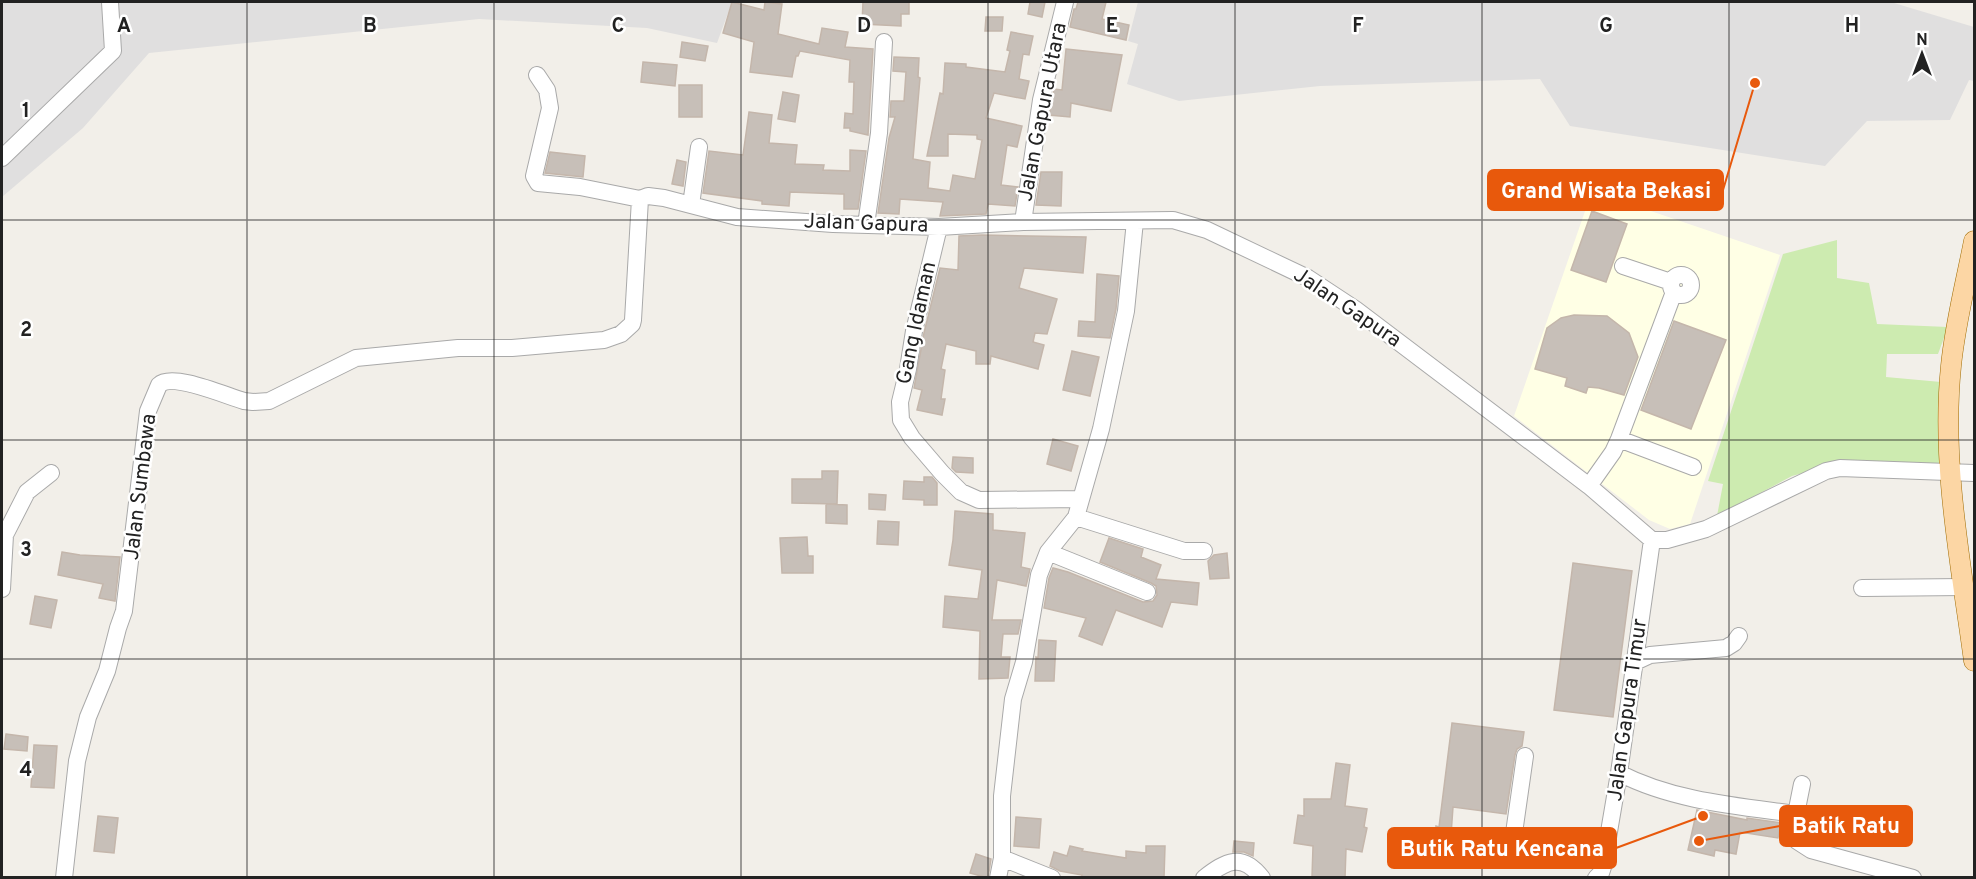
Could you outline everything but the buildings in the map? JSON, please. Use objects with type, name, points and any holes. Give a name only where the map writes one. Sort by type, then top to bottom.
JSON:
[{"type":"main road","points":[[1974,241],[1969,299],[1951,369],[1950,473],[1974,661]]},
{"type":"street","points":[[2,158],[113,51],[110,2]]},
{"type":"street","name":"Jalan Gapura Utara","points":[[1023,222],[1041,100],[1065,2]]},
{"type":"street","points":[[866,225],[879,133],[884,42]]},
{"type":"street","name":"Jalan Gapura","points":[[537,75],[547,90],[550,108],[534,176],[538,183],[580,187],[640,199],[648,196],[664,198],[737,217],[939,227],[1023,222],[1173,220],[1208,230],[1308,278],[1355,309],[1589,486],[1652,540]]},
{"type":"street","points":[[691,205],[699,147]]},
{"type":"street","name":"Jalan Sumbawa","points":[[64,878],[77,761],[88,717],[107,670],[117,628],[124,611],[148,411],[162,381],[169,379],[190,384],[244,401],[269,401],[357,358],[458,348],[512,348],[604,340],[621,334],[632,324],[633,320],[640,199]]},
{"type":"street","points":[[998,878],[1002,858],[1002,796],[1013,699],[1024,662],[1039,575],[1048,552],[1076,517],[1101,429],[1124,322],[1135,221]]},
{"type":"street","name":"Gang Idaman","points":[[939,227],[900,402],[901,420],[912,438],[942,473],[961,492],[979,500],[1081,499]]},
{"type":"street","points":[[1589,486],[1613,452],[1619,439],[1673,287],[1623,266]]},
{"type":"street","points":[[1619,439],[1693,467]]},
{"type":"street","points":[[1652,540],[1667,540],[1706,529],[1826,471],[1840,468],[1974,473]]},
{"type":"street","points":[[2,589],[5,535],[27,492],[51,473]]},
{"type":"street","points":[[1076,517],[1184,551],[1204,551]]},
{"type":"street","name":"Jalan Gapura Timur","points":[[1596,878],[1601,873],[1606,854],[1652,540]]},
{"type":"street","points":[[1048,552],[1147,592]]},
{"type":"street","points":[[1862,588],[1964,587]]},
{"type":"street","points":[[1635,662],[1650,655],[1726,648],[1739,636]]},
{"type":"street","points":[[1512,847],[1525,756]]},
{"type":"street","points":[[1619,773],[1642,785],[1658,790],[1715,802],[1796,814]]},
{"type":"street","points":[[1802,784],[1796,814],[1797,841],[1811,850],[1913,878]]},
{"type":"street","points":[[1457,843],[1606,854]]},
{"type":"street","points":[[1002,858],[1052,878]]},
{"type":"street","points":[[1204,878],[1224,864],[1241,861],[1251,865],[1262,878]]},
{"type":"shaded area","points":[[2,2],[732,2],[717,43],[647,28],[479,19],[149,53],[83,128],[2,197]]},
{"type":"shaded area","points":[[1138,2],[1894,2],[1974,27],[1974,81],[1969,80],[1950,120],[1867,121],[1825,166],[1570,126],[1540,79],[1320,86],[1179,101],[1127,84],[1138,44],[1128,41]]},
{"type":"shaded area","points":[[1592,191],[1780,255],[1690,524],[1670,529],[1649,520],[1514,416]]},
{"type":"green space","points":[[1837,240],[1837,278],[1869,283],[1877,324],[1948,327],[1938,354],[1887,354],[1886,377],[1941,382],[1939,465],[1847,461],[1792,476],[1717,516],[1723,484],[1708,481],[1783,254]]},
{"type":"place","name":"Grand Wisata Bekasi","points":[[1755,83]]},
{"type":"place","name":"Butik Ratu Kencana","points":[[1703,816]]},
{"type":"place","name":"Batik Ratu","points":[[1699,841]]}]
